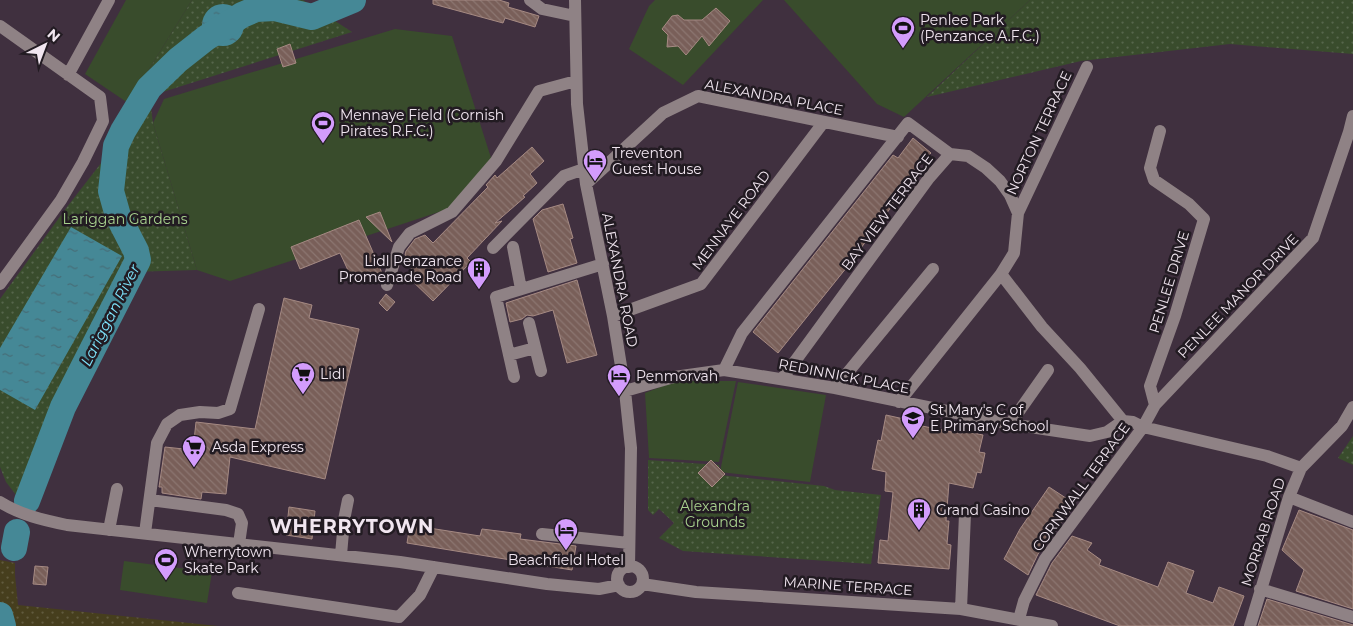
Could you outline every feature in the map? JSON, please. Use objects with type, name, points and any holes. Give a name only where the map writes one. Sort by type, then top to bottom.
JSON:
[{"type":"street","points":[[68,75],[109,0]]},
{"type":"street","points":[[530,0],[542,9],[575,16]]},
{"type":"street","name":"ALEXANDRA ROAD","points":[[575,0],[577,104],[584,169],[613,316],[625,391],[631,448],[629,567]]},
{"type":"street","points":[[0,26],[100,97],[103,121],[83,162],[61,200],[0,284]]},
{"type":"street","name":"NORTON TERRACE","points":[[1018,213],[1087,67]]},
{"type":"street","points":[[387,285],[399,247],[410,233],[452,212],[496,160],[539,91],[576,81]]},
{"type":"street","name":"ALEXANDRA PLACE","points":[[586,184],[663,113],[698,96],[898,137]]},
{"type":"street","name":"PENLEE MANOR DRIVE","points":[[1143,427],[1155,405],[1313,238],[1350,132],[1353,116]]},
{"type":"street","name":"MENNAYE ROAD","points":[[613,316],[701,284],[824,122]]},
{"type":"street","points":[[724,370],[742,334],[908,123],[950,154]]},
{"type":"street","name":"PENLEE DRIVE","points":[[1155,405],[1150,386],[1176,316],[1204,219],[1190,204],[1154,180],[1150,168],[1160,131]]},
{"type":"street","name":"BAY VIEW TERRACE","points":[[782,379],[929,178],[950,154],[968,156],[986,168],[1000,181],[1010,195],[1018,213]]},
{"type":"street","points":[[493,248],[564,176],[584,169]]},
{"type":"street","points":[[899,402],[1001,274],[1014,254],[1018,213]]},
{"type":"street","points":[[513,247],[521,289]]},
{"type":"street","points":[[514,378],[496,297],[603,264]]},
{"type":"street","points":[[836,388],[933,269]]},
{"type":"street","points":[[1001,274],[1042,327],[1080,368],[1123,420],[1143,427],[1266,456],[1300,468]]},
{"type":"street","points":[[145,534],[157,443],[167,424],[180,415],[200,412],[218,413],[230,409],[259,309]]},
{"type":"street","points":[[529,323],[540,371]]},
{"type":"street","points":[[509,355],[535,348]]},
{"type":"street","name":"REDINNICK PLACE","points":[[625,391],[674,377],[724,370],[836,388],[1010,424],[1090,436],[1107,432],[1123,420]]},
{"type":"street","points":[[1010,424],[1048,370]]},
{"type":"street","name":"MORRAB ROAD","points":[[1250,626],[1289,497],[1300,468],[1342,426],[1353,407]]},
{"type":"street","name":"CORNWALL TERRACE","points":[[1018,619],[1024,600],[1045,559],[1143,427]]},
{"type":"street","points":[[109,530],[117,489]]},
{"type":"street","points":[[1289,497],[1353,522]]},
{"type":"street","points":[[150,500],[226,510],[238,514],[242,523],[239,544]]},
{"type":"street","points":[[341,555],[348,500]]},
{"type":"street","points":[[0,502],[12,510],[35,518],[66,525],[400,562],[547,584],[599,589],[619,585]]},
{"type":"street","points":[[961,609],[966,514]]},
{"type":"street","points":[[542,534],[630,542]]},
{"type":"street","points":[[629,567],[636,568],[641,572],[643,579],[642,584],[637,590],[631,592],[623,590],[619,585],[618,574],[629,567]]},
{"type":"street","points":[[238,593],[399,617],[420,595],[434,568]]},
{"type":"street","name":"MARINE TERRACE","points":[[642,584],[696,592],[961,609],[1052,626]]},
{"type":"street","points":[[1260,589],[1353,617]]},
{"type":"sand","points":[[0,560],[15,563],[18,605],[218,626],[0,626]]},
{"type":"green space","points":[[126,0],[192,0],[128,103],[85,74]]},
{"type":"green space","points":[[192,0],[303,0],[352,32],[128,103]]},
{"type":"green space","points":[[655,0],[763,0],[683,85],[629,49],[649,6]]},
{"type":"green space","name":"Penlee Park (Penzance A.F.C.)","points":[[784,0],[1030,0],[904,117],[877,104]]},
{"type":"green space","points":[[1030,0],[1353,0],[1353,54],[1230,44],[1081,61],[927,97]]},
{"type":"green space","name":"Mennaye Field (Cornish Pirates R.F.C.)","points":[[395,29],[452,36],[493,164],[457,206],[230,281],[197,270],[153,123],[164,99]]},
{"type":"green space","name":"Lariggan Gardens","points":[[150,100],[153,123],[197,270],[130,272],[61,405],[31,475],[16,495],[6,482],[0,467],[0,299],[67,207]]},
{"type":"green space","points":[[676,381],[736,381],[719,462],[649,458],[645,393]]},
{"type":"green space","points":[[738,382],[826,395],[810,482],[720,472]]},
{"type":"green space","points":[[1353,436],[1353,465],[1338,458]]},
{"type":"green space","name":"Alexandra Grounds","points":[[648,460],[719,465],[720,475],[824,486],[835,490],[881,495],[871,564],[683,551],[659,538],[674,523],[659,509],[653,515],[648,510]]},
{"type":"green space","name":"Wherrytown Skate Park","points":[[124,561],[212,572],[207,603],[120,590]]},
{"type":"water","points":[[219,4],[227,4],[238,10],[244,25],[238,40],[227,46],[219,46],[208,40],[202,29],[202,21],[208,10]]},
{"type":"water","points":[[71,227],[122,256],[35,410],[0,390],[0,348]]},
{"type":"building","points":[[433,0],[499,0],[509,3],[508,7],[539,16],[535,27],[505,18],[503,23],[433,4]]},
{"type":"building","points":[[716,8],[730,21],[709,46],[702,36],[686,55],[678,46],[667,47],[668,35],[662,29],[672,16],[678,15],[684,20],[702,20]]},
{"type":"building","points":[[290,44],[296,63],[283,67],[277,49]]},
{"type":"building","points":[[913,138],[931,153],[914,170],[889,210],[847,267],[778,353],[753,332],[893,155],[898,158]]},
{"type":"building","points":[[532,147],[544,161],[530,174],[537,183],[523,196],[525,197],[495,223],[502,221],[467,258],[471,262],[433,301],[406,275],[420,258],[412,261],[405,255],[406,251],[415,239],[425,235],[433,243],[488,187],[486,185],[495,175],[497,178]]},
{"type":"building","points":[[563,204],[573,238],[570,239],[577,263],[548,272],[533,219],[542,210]]},
{"type":"building","points":[[380,212],[392,242],[366,217]]},
{"type":"building","points":[[359,220],[382,275],[372,279],[370,273],[353,281],[340,253],[300,269],[291,247]]},
{"type":"building","points":[[577,280],[597,355],[567,363],[553,310],[533,316],[527,315],[522,319],[510,322],[506,303]]},
{"type":"building","points":[[386,294],[395,302],[387,311],[379,303]]},
{"type":"building","name":"Lidl","points":[[284,298],[312,305],[309,318],[359,329],[325,479],[230,457],[226,494],[202,492],[201,499],[162,493],[162,487],[159,487],[165,447],[193,450],[196,422],[255,429]]},
{"type":"building","points":[[886,415],[913,421],[912,424],[962,434],[963,431],[983,435],[979,452],[985,453],[981,473],[977,472],[973,488],[949,483],[946,521],[949,521],[947,544],[951,545],[949,569],[878,563],[880,540],[888,541],[893,492],[885,491],[886,472],[872,469],[878,440],[881,441]]},
{"type":"building","points":[[711,460],[725,474],[712,487],[698,473]]},
{"type":"building","points":[[1049,487],[1075,504],[1038,554],[1028,575],[1004,559],[1020,529]]},
{"type":"building","points":[[289,507],[315,511],[312,539],[286,535]]},
{"type":"building","points":[[1299,510],[1353,530],[1353,609],[1296,591],[1304,570],[1282,550]]},
{"type":"building","points":[[410,525],[480,536],[482,529],[498,531],[521,534],[520,539],[576,546],[572,570],[407,543]]},
{"type":"building","points":[[1072,536],[1092,543],[1087,550],[1101,560],[1099,565],[1158,587],[1168,562],[1194,571],[1186,593],[1213,603],[1219,587],[1244,596],[1233,626],[1120,626],[1036,595],[1052,563]]},
{"type":"building","points":[[35,566],[48,567],[46,585],[33,584]]},
{"type":"building","points":[[1267,599],[1353,625],[1353,626],[1258,626]]},
{"type":"waterway","name":"Lariggan River","points":[[27,501],[63,407],[138,260],[136,251],[118,216],[111,191],[116,146],[149,88],[178,60],[206,38],[242,15],[256,9],[275,8],[312,17],[353,0]]},
{"type":"waterway","name":"Lariggan River","points":[[14,548],[17,532]]},
{"type":"waterway","name":"Lariggan River","points":[[0,615],[3,626]]},
{"type":"place","name":"Penlee Park (Penzance A.F.C.)","points":[[903,49]]},
{"type":"place","name":"Mennaye Field (Cornish Pirates R.F.C.)","points":[[323,144]]},
{"type":"place","name":"Treventon Guest House","points":[[595,182]]},
{"type":"place","name":"Lidl Penzance Promenade Road","points":[[479,290]]},
{"type":"place","name":"Lidl","points":[[303,395]]},
{"type":"place","name":"Penmorvah","points":[[619,397]]},
{"type":"place","name":"St Mary's C of E Primary School","points":[[913,439]]},
{"type":"place","name":"Asda Express","points":[[194,468]]},
{"type":"place","name":"Grand Casino","points":[[919,531]]},
{"type":"place","name":"Beachfield Hotel","points":[[566,551]]},
{"type":"place","name":"Wherrytown Skate Park","points":[[166,581]]},
{"type":"district","name":"WHERRYTOWN","points":[[352,526]]}]
